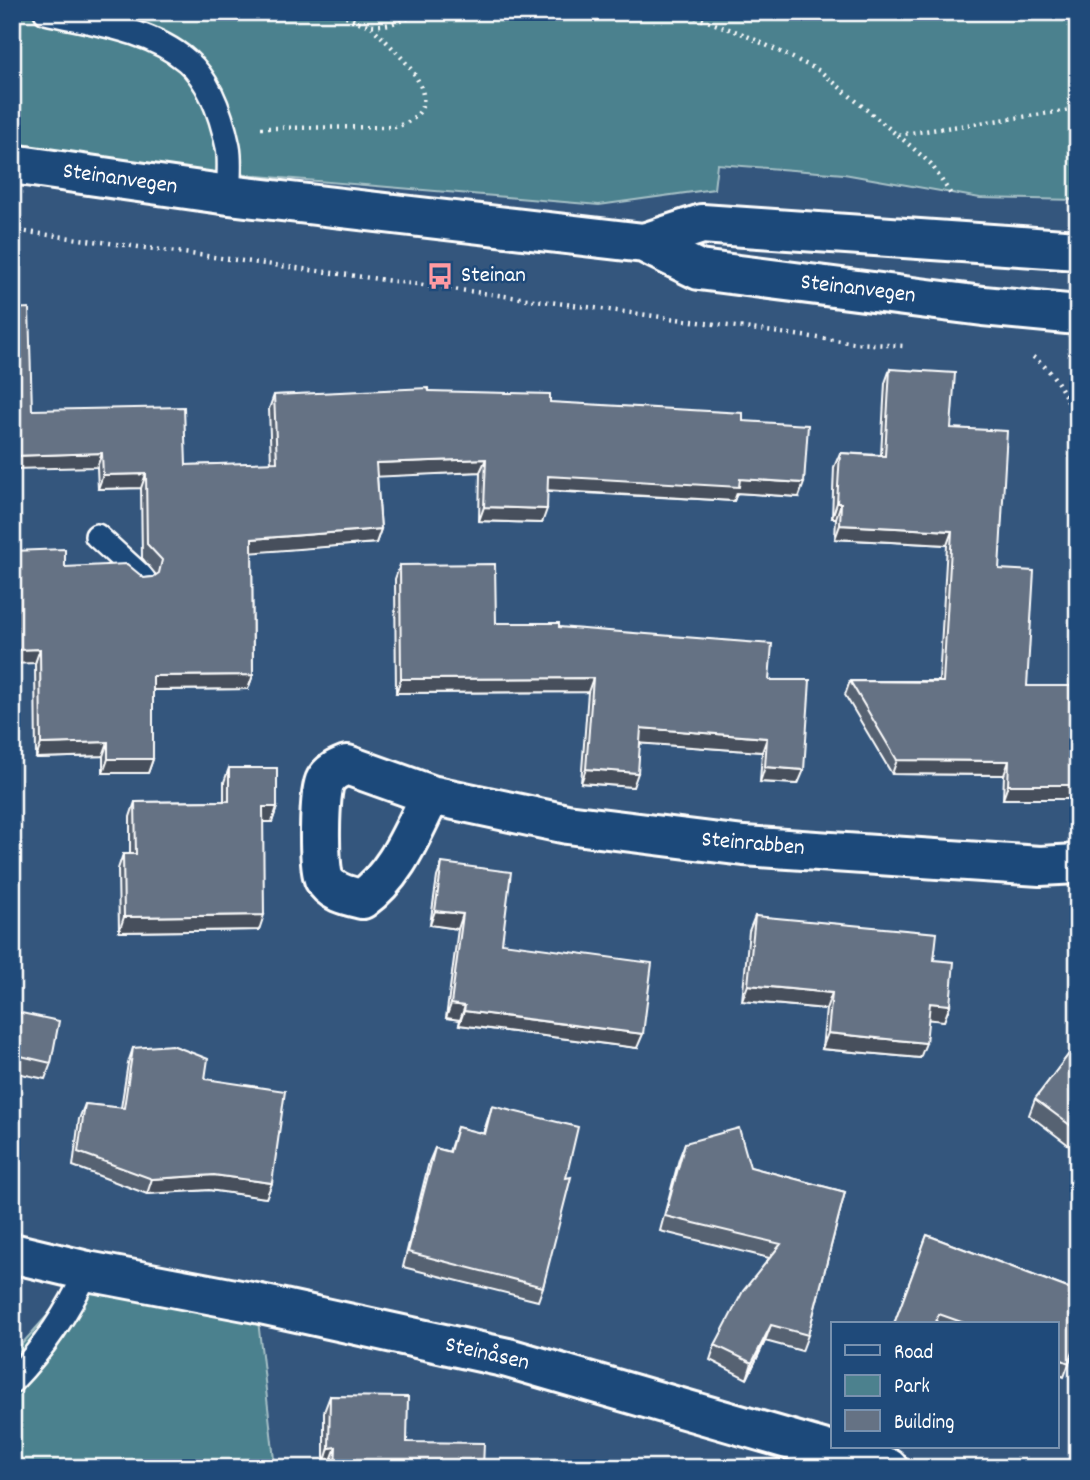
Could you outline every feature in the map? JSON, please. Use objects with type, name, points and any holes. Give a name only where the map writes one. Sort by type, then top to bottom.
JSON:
[{"type":"street","name":"Steinanvegen","points":[[12,164],[229,195],[644,243],[699,270],[983,306],[1078,315]]},
{"type":"street","name":"Steinanvegen","points":[[644,243],[702,224],[1078,250]]},
{"type":"street","name":"Steinrabben","points":[[431,795],[567,824],[744,846],[1040,866],[1078,864]]},
{"type":"street","name":"Steinåsen","points":[[12,1253],[508,1358],[882,1467]]},
{"type":"lane","points":[[46,12],[111,27],[156,42],[188,62],[210,90],[222,128],[228,149],[229,195]]},
{"type":"lane","points":[[97,536],[144,578]]},
{"type":"lane","points":[[12,1381],[50,1336],[73,1302],[87,1271]]},
{"type":"path","points":[[222,128],[395,127],[414,119],[422,108],[423,92],[414,73],[372,27],[355,22],[340,12]]},
{"type":"path","points":[[372,27],[423,12]]},
{"type":"path","points":[[682,12],[744,34],[820,71],[930,164],[954,198]]},
{"type":"path","points":[[897,135],[1078,109]]},
{"type":"path","points":[[12,230],[856,343],[912,346]]},
{"type":"path","points":[[1023,354],[1035,358],[1054,376],[1067,398],[1078,429]]},
{"type":"green space","points":[[12,12],[1078,12],[1078,200],[980,198],[844,174],[717,164],[714,189],[599,205],[12,155]]},
{"type":"green space","points":[[87,1271],[256,1303],[275,1468],[12,1468],[12,1355]]},
{"type":"building","points":[[29,308],[32,410],[184,407],[186,465],[277,462],[274,395],[428,388],[429,391],[550,394],[550,402],[743,413],[743,421],[808,425],[804,483],[740,479],[739,487],[548,476],[547,509],[484,507],[486,459],[376,463],[381,529],[252,539],[253,675],[153,676],[153,759],[108,759],[108,742],[41,744],[40,649],[12,650],[12,551],[65,549],[65,567],[127,564],[144,578],[159,573],[162,560],[147,544],[146,474],[103,475],[102,453],[12,456],[12,309]]},
{"type":"building","points":[[890,369],[955,373],[951,428],[1007,431],[999,569],[1034,571],[1027,686],[1076,686],[1078,785],[1008,785],[1009,761],[897,760],[850,681],[943,682],[952,531],[840,525],[841,503],[837,503],[840,453],[885,456]]},
{"type":"building","points":[[495,564],[496,623],[559,623],[559,627],[772,644],[769,680],[810,680],[804,770],[765,767],[767,738],[641,728],[638,773],[586,769],[593,678],[401,679],[400,565]]},
{"type":"building","points":[[229,768],[277,768],[277,807],[263,807],[264,915],[124,917],[123,854],[136,854],[135,802],[229,801]]},
{"type":"building","points":[[442,863],[511,872],[502,943],[652,963],[643,1034],[464,1011],[465,1006],[451,1004],[463,914],[435,911]]},
{"type":"building","points":[[755,916],[937,933],[934,960],[954,962],[950,1005],[930,1003],[926,1043],[828,1033],[832,993],[748,985]]},
{"type":"building","points":[[12,1011],[59,1021],[51,1063],[12,1054]]},
{"type":"building","points":[[1078,1042],[1078,1131],[1035,1099]]},
{"type":"building","points":[[172,1045],[208,1059],[205,1079],[285,1091],[272,1183],[214,1175],[152,1179],[78,1152],[85,1104],[124,1108],[133,1048]]},
{"type":"building","points":[[492,1106],[578,1127],[566,1178],[571,1177],[543,1287],[408,1252],[435,1148],[450,1152],[457,1127],[485,1134]]},
{"type":"building","points":[[739,1128],[750,1167],[845,1192],[808,1335],[771,1325],[752,1363],[715,1345],[743,1291],[781,1244],[665,1216],[685,1143]]},
{"type":"building","points":[[927,1235],[1078,1292],[1078,1339],[1069,1363],[1058,1358],[1058,1322],[961,1322],[939,1314],[936,1322],[895,1322]]},
{"type":"building","points":[[330,1396],[408,1397],[407,1442],[484,1443],[483,1468],[335,1468],[336,1447],[329,1448]]},
{"type":"place","name":"Steinan","points":[[440,276]]}]
